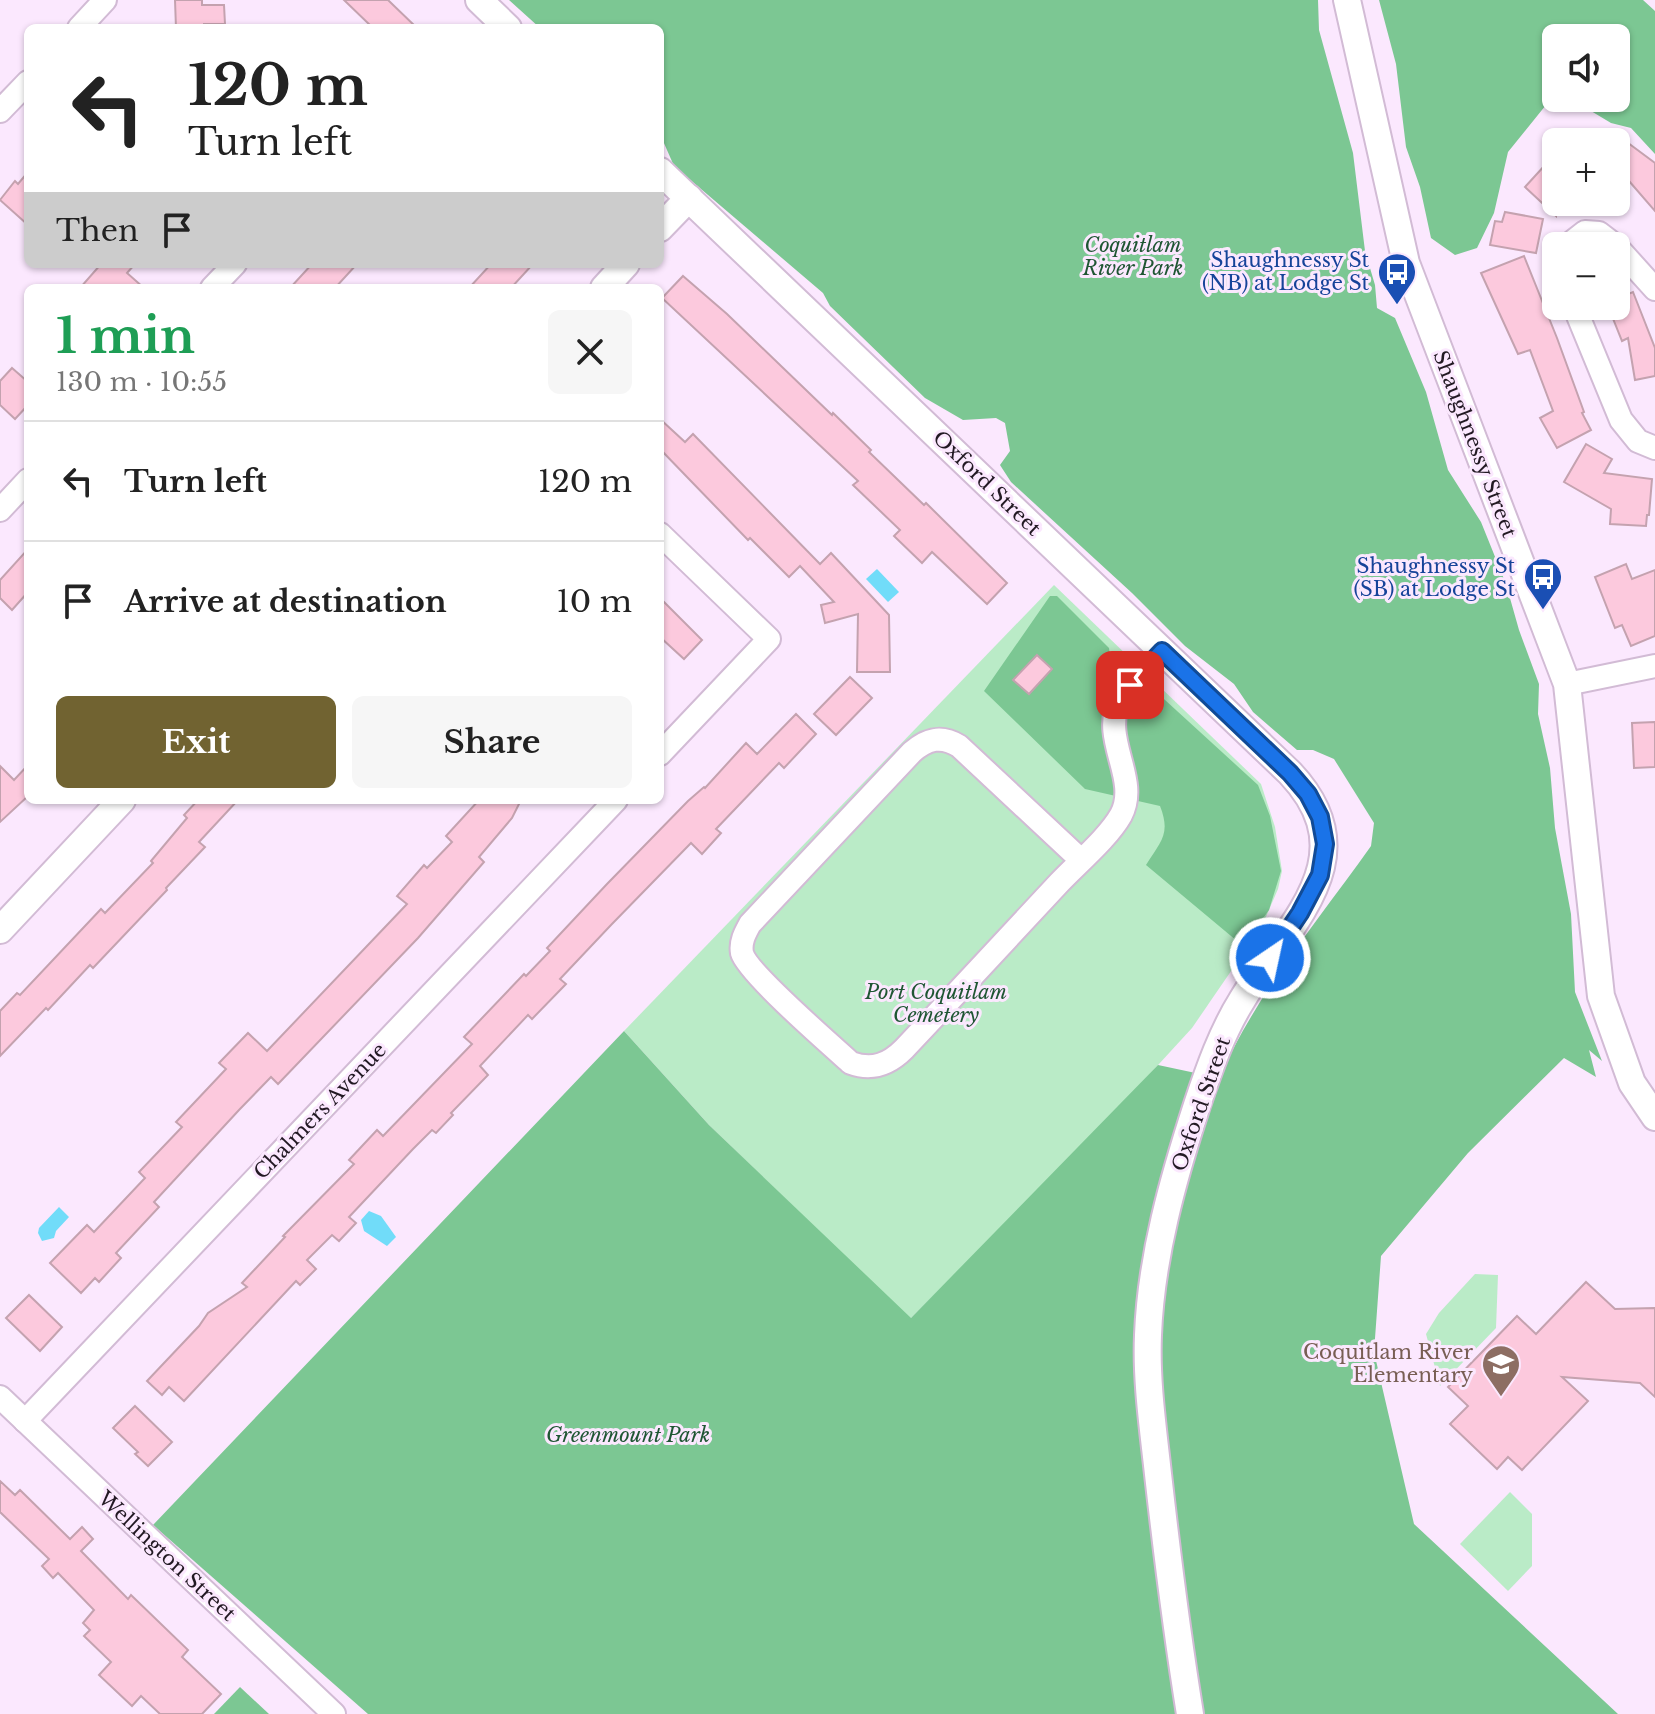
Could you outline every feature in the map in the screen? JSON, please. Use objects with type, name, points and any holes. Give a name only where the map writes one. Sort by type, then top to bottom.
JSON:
[{"type":"street","points":[[84,24],[105,0]]},
{"type":"street","points":[[479,0],[504,24]]},
{"type":"street","name":"Shaughnessy Street","points":[[1347,0],[1406,263],[1567,684],[1601,996],[1632,1083],[1655,1117]]},
{"type":"street","points":[[0,111],[24,86]]},
{"type":"street","name":"Oxford Street","points":[[664,175],[1298,781],[1320,817],[1325,844],[1323,865],[1316,885],[1241,1001],[1214,1058],[1181,1156],[1153,1283],[1148,1337],[1151,1410],[1170,1577],[1190,1714]]},
{"type":"street","points":[[664,224],[689,198]]},
{"type":"street","points":[[1630,262],[1655,289]]},
{"type":"street","points":[[216,284],[231,268]]},
{"type":"street","points":[[608,284],[622,268]]},
{"type":"street","points":[[1580,320],[1621,420],[1638,441],[1655,448]]},
{"type":"street","points":[[0,510],[24,484]]},
{"type":"street","points":[[664,538],[769,639],[664,750]]},
{"type":"street","points":[[1081,860],[959,746],[945,740],[929,741],[912,752],[750,924],[742,943],[742,952],[757,974],[851,1063],[876,1067],[886,1064],[904,1049],[1081,860],[1119,819],[1125,804],[1125,783],[1113,735],[1118,703],[1130,685],[1162,651]]},
{"type":"street","points":[[1567,684],[1655,666]]},
{"type":"street","points":[[0,930],[118,804]]},
{"type":"street","name":"Chalmers Avenue","points":[[25,1421],[612,804]]},
{"type":"street","name":"Wellington Street","points":[[0,1397],[334,1714]]},
{"type":"green space","name":"Greenmount Park","points":[[509,0],[1318,0],[1319,30],[1353,153],[1365,251],[1375,285],[1377,308],[1395,318],[1426,392],[1448,470],[1481,522],[1506,584],[1539,684],[1538,714],[1550,768],[1555,828],[1571,914],[1575,992],[1602,1061],[1589,1050],[1596,1077],[1564,1058],[1468,1153],[1381,1256],[1374,1352],[1414,1524],[1618,1714],[368,1714],[153,1525],[624,1031],[709,1125],[911,1318],[1158,1065],[1219,1078],[1270,987],[1371,846],[1374,823],[1334,759],[1313,750],[1297,750],[1253,712],[1234,684],[1185,646],[1011,482],[1000,465],[1010,451],[1005,423],[996,418],[963,420],[925,398],[830,306],[823,293],[674,166],[664,143],[664,24],[536,24]]},
{"type":"green space","points":[[1379,0],[1643,0],[1655,11],[1655,154],[1631,128],[1611,123],[1593,112],[1630,112],[1630,24],[1542,24],[1542,110],[1508,152],[1494,213],[1477,248],[1455,255],[1431,238],[1420,187],[1406,147],[1396,64]]},
{"type":"green space","name":"Port Coquitlam Cemetery","points":[[1054,585],[1261,784],[1275,827],[1282,871],[1262,926],[1192,1028],[1082,1148],[910,1319],[709,1125],[624,1031]]},
{"type":"green space","points":[[1050,596],[1057,596],[1109,648],[1114,683],[1153,689],[1258,785],[1270,816],[1281,871],[1269,910],[1243,946],[1146,865],[1163,837],[1165,824],[1160,806],[1085,789],[984,691]]},
{"type":"green space","points":[[1475,1274],[1498,1275],[1496,1328],[1440,1386],[1426,1334],[1439,1313]]},
{"type":"green space","points":[[1510,1492],[1532,1514],[1532,1566],[1508,1591],[1460,1544]]},
{"type":"green space","points":[[240,1687],[269,1714],[214,1714]]},
{"type":"water","points":[[877,569],[899,592],[888,602],[866,579]]},
{"type":"water","points":[[59,1207],[69,1217],[56,1231],[54,1238],[42,1241],[39,1228]]},
{"type":"water","points":[[369,1211],[381,1216],[396,1237],[387,1246],[364,1231],[361,1220]]},
{"type":"building","points":[[175,0],[202,0],[202,5],[224,5],[225,24],[176,24]]},
{"type":"building","points":[[344,0],[388,0],[413,24],[369,24]]},
{"type":"building","points":[[1630,144],[1655,163],[1655,211],[1630,182]]},
{"type":"building","points":[[1542,168],[1542,203],[1525,187]]},
{"type":"building","points":[[24,177],[24,221],[0,200],[15,181],[18,184]]},
{"type":"building","points":[[1505,212],[1543,219],[1536,253],[1490,245],[1495,221],[1502,222]]},
{"type":"building","points":[[1524,256],[1542,301],[1542,320],[1550,320],[1582,413],[1591,430],[1557,448],[1540,418],[1553,411],[1530,350],[1518,354],[1481,273]]},
{"type":"building","points":[[98,268],[131,268],[127,273],[139,284],[84,284]]},
{"type":"building","points":[[308,268],[353,268],[339,284],[294,284]]},
{"type":"building","points":[[487,268],[529,268],[515,284],[473,284]]},
{"type":"building","points":[[683,276],[833,413],[871,450],[869,452],[1007,583],[987,604],[932,552],[922,563],[894,536],[900,530],[853,485],[858,481],[664,300],[664,296]]},
{"type":"building","points":[[1633,292],[1655,348],[1655,376],[1635,380],[1628,338],[1622,341],[1614,320],[1630,320],[1630,293]]},
{"type":"building","points":[[12,368],[24,378],[24,409],[15,419],[0,405],[0,381]]},
{"type":"building","points":[[664,423],[685,442],[693,434],[820,564],[831,553],[889,615],[890,672],[857,672],[858,614],[825,623],[821,605],[834,602],[800,566],[789,577],[750,538],[748,540],[664,453]]},
{"type":"building","points":[[1586,444],[1612,459],[1604,473],[1652,479],[1646,526],[1610,524],[1611,509],[1564,482]]},
{"type":"building","points":[[24,553],[24,596],[12,610],[0,598],[0,580]]},
{"type":"building","points":[[1626,564],[1632,579],[1655,570],[1655,636],[1631,646],[1622,625],[1615,628],[1595,577]]},
{"type":"building","points":[[664,602],[702,640],[684,659],[664,641]]},
{"type":"building","points":[[1037,655],[1052,669],[1029,694],[1013,680]]},
{"type":"building","points":[[850,677],[872,698],[836,735],[814,714]]},
{"type":"building","points":[[796,714],[816,734],[784,768],[779,763],[716,829],[721,833],[702,854],[691,843],[560,979],[566,984],[532,1019],[528,1015],[480,1066],[488,1075],[451,1113],[453,1115],[436,1133],[432,1130],[349,1217],[356,1223],[339,1241],[332,1235],[307,1260],[316,1269],[300,1285],[296,1281],[184,1401],[169,1387],[162,1395],[147,1381],[208,1313],[247,1287],[242,1283],[354,1164],[349,1160],[377,1130],[383,1136],[472,1044],[464,1037],[550,951],[547,948],[607,884],[746,743],[757,754]]},
{"type":"building","points":[[1655,722],[1655,767],[1634,768],[1632,723]]},
{"type":"building","points":[[0,766],[14,780],[24,769],[24,800],[0,822]]},
{"type":"building","points":[[194,804],[234,804],[199,842],[205,847],[167,890],[93,968],[90,965],[0,1056],[0,1011],[17,993],[20,995],[101,909],[105,913],[153,863],[151,861],[187,818],[184,815]]},
{"type":"building","points":[[475,804],[519,804],[512,818],[479,857],[484,862],[418,938],[278,1084],[271,1077],[239,1110],[154,1202],[159,1207],[116,1253],[121,1258],[99,1282],[95,1278],[81,1293],[50,1263],[87,1225],[94,1232],[145,1178],[139,1172],[182,1127],[176,1122],[226,1069],[219,1063],[248,1033],[267,1051],[407,904],[397,896],[424,865],[427,868],[452,842],[446,836]]},
{"type":"building","points":[[1586,1282],[1615,1309],[1655,1308],[1655,1397],[1640,1383],[1562,1377],[1588,1401],[1522,1470],[1508,1457],[1497,1469],[1450,1424],[1468,1406],[1448,1387],[1517,1316],[1536,1334]]},
{"type":"building","points":[[29,1295],[62,1327],[40,1351],[6,1318]]},
{"type":"building","points":[[135,1406],[172,1442],[148,1466],[113,1428]]},
{"type":"building","points":[[0,1481],[15,1495],[20,1490],[70,1539],[82,1527],[93,1539],[81,1551],[128,1599],[131,1595],[188,1650],[182,1657],[221,1694],[202,1714],[160,1714],[141,1696],[132,1706],[99,1675],[111,1662],[84,1636],[90,1630],[83,1623],[94,1610],[58,1573],[53,1578],[42,1566],[49,1559],[0,1512]]},
{"type":"place","name":"Shaughnessy St (NB) at Lodge St","points":[[1397,306]]},
{"type":"place","name":"Shaughnessy St (SB) at Lodge St","points":[[1543,611]]},
{"type":"place","name":"Coquitlam River Elementary","points":[[1501,1398]]},
{"type":"route","points":[[1130,685],[1162,651],[1290,773],[1315,806],[1323,828],[1323,865],[1316,885],[1270,958]]},
{"type":"park label","name":"Coquitlam River Park","points":[[1133,256]]}]
